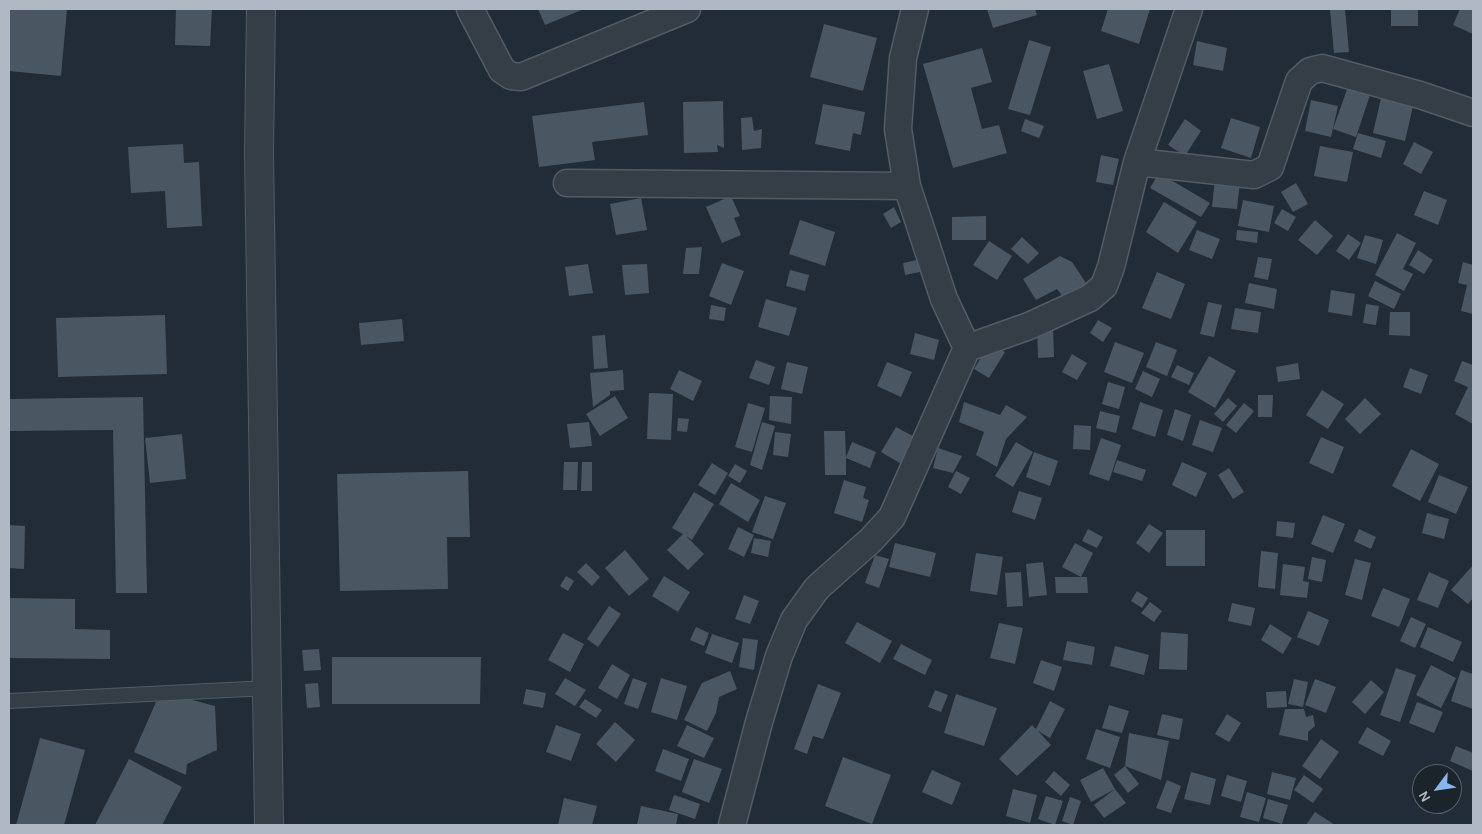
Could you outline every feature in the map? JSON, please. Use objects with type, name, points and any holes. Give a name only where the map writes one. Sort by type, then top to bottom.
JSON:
[{"type":"street","points":[[261,9],[259,152],[270,825]]},
{"type":"street","points":[[470,9],[502,70],[511,76],[521,77],[687,9]]},
{"type":"street","points":[[915,9],[903,58],[898,129],[907,186],[944,299],[967,348]]},
{"type":"street","points":[[732,825],[759,722],[779,656],[794,620],[817,588],[871,540],[892,516],[967,348],[1029,326],[1090,298],[1104,286],[1111,267],[1137,162],[1189,9]]},
{"type":"street","points":[[1137,162],[1254,174],[1270,167],[1299,81],[1310,71],[1322,68],[1420,95],[1473,113]]},
{"type":"street","points":[[567,183],[907,186]]},
{"type":"lane","points":[[9,701],[268,688]]},
{"type":"building","points":[[9,9],[67,9],[61,76],[9,71]]},
{"type":"building","points":[[176,9],[212,9],[210,46],[175,45]]},
{"type":"building","points":[[538,9],[584,9],[545,25]]},
{"type":"building","points":[[987,9],[1035,9],[1037,15],[993,28]]},
{"type":"building","points":[[1108,9],[1150,9],[1139,44],[1101,31]]},
{"type":"building","points":[[1345,9],[1349,52],[1334,53],[1330,10]]},
{"type":"building","points":[[1391,9],[1418,9],[1418,26],[1391,26]]},
{"type":"building","points":[[1460,9],[1473,9],[1473,34],[1453,25]]},
{"type":"building","points":[[824,24],[877,38],[863,91],[810,77]]},
{"type":"building","points":[[1029,40],[1051,47],[1030,115],[1008,109]]},
{"type":"building","points":[[1197,41],[1227,48],[1223,71],[1193,65]]},
{"type":"building","points":[[982,48],[992,82],[971,88],[982,129],[999,125],[1007,153],[953,168],[923,64]]},
{"type":"building","points":[[1109,64],[1123,111],[1097,119],[1083,71]]},
{"type":"building","points":[[1351,78],[1373,86],[1356,137],[1333,129]]},
{"type":"building","points":[[1381,98],[1413,106],[1405,141],[1373,133]]},
{"type":"building","points":[[1311,100],[1338,106],[1331,137],[1305,131]]},
{"type":"building","points":[[723,101],[724,148],[717,145],[718,152],[684,153],[683,102]]},
{"type":"building","points":[[644,102],[648,135],[592,142],[595,160],[539,167],[532,116]]},
{"type":"building","points":[[823,104],[865,112],[861,135],[853,133],[850,151],[815,144]]},
{"type":"building","points":[[752,117],[754,131],[762,129],[761,148],[742,150],[741,118]]},
{"type":"building","points":[[1231,118],[1260,127],[1251,158],[1221,148]]},
{"type":"building","points":[[1025,119],[1044,126],[1039,138],[1021,131]]},
{"type":"building","points":[[1185,119],[1201,131],[1185,156],[1168,145]]},
{"type":"building","points":[[1358,133],[1386,141],[1381,158],[1353,149]]},
{"type":"building","points":[[1414,142],[1433,152],[1421,174],[1403,164]]},
{"type":"building","points":[[183,144],[184,163],[199,162],[202,226],[167,228],[165,191],[131,193],[128,147]]},
{"type":"building","points":[[1320,146],[1353,152],[1347,182],[1314,176]]},
{"type":"building","points":[[1101,155],[1119,159],[1113,185],[1096,182]]},
{"type":"building","points":[[1159,173],[1210,203],[1201,217],[1150,188]]},
{"type":"building","points":[[1215,178],[1240,182],[1237,209],[1212,207]]},
{"type":"building","points":[[1296,183],[1308,204],[1293,212],[1281,192]]},
{"type":"building","points":[[1424,191],[1447,200],[1438,225],[1414,215]]},
{"type":"building","points":[[731,196],[740,216],[734,218],[741,235],[722,243],[706,207]]},
{"type":"building","points":[[641,198],[647,230],[616,235],[610,204]]},
{"type":"building","points":[[1243,200],[1274,206],[1269,232],[1238,226]]},
{"type":"building","points":[[1164,202],[1197,222],[1178,253],[1146,232]]},
{"type":"building","points":[[894,207],[901,222],[891,228],[883,214]]},
{"type":"building","points":[[1282,209],[1296,217],[1288,231],[1274,223]]},
{"type":"building","points":[[986,216],[986,240],[952,240],[952,217]]},
{"type":"building","points":[[800,220],[835,232],[825,266],[789,254]]},
{"type":"building","points":[[1315,220],[1333,236],[1317,255],[1298,240]]},
{"type":"building","points":[[1197,230],[1220,239],[1212,259],[1189,250]]},
{"type":"building","points":[[1237,230],[1258,232],[1257,243],[1236,240]]},
{"type":"building","points":[[1397,233],[1416,243],[1403,269],[1413,274],[1404,291],[1375,275]]},
{"type":"building","points":[[1348,234],[1361,243],[1349,260],[1336,251]]},
{"type":"building","points":[[1365,235],[1383,240],[1376,264],[1357,258]]},
{"type":"building","points":[[1022,237],[1039,253],[1028,264],[1011,249]]},
{"type":"building","points":[[989,241],[1012,256],[997,280],[973,265]]},
{"type":"building","points":[[702,247],[699,274],[683,274],[686,248]]},
{"type":"building","points":[[1418,250],[1433,260],[1424,274],[1409,265]]},
{"type":"building","points":[[1060,256],[1072,262],[1088,286],[1064,298],[1057,289],[1036,300],[1023,279]]},
{"type":"building","points":[[1258,257],[1272,259],[1268,280],[1254,277]]},
{"type":"building","points":[[922,259],[925,271],[905,275],[903,263]]},
{"type":"building","points":[[1463,262],[1473,265],[1473,314],[1461,311],[1467,285],[1458,283]]},
{"type":"building","points":[[722,263],[744,271],[731,305],[709,296]]},
{"type":"building","points":[[588,264],[593,293],[569,296],[565,267]]},
{"type":"building","points":[[647,264],[649,293],[625,295],[622,265]]},
{"type":"building","points":[[790,270],[809,275],[805,291],[786,286]]},
{"type":"building","points":[[1157,272],[1185,284],[1171,319],[1142,308]]},
{"type":"building","points":[[1375,281],[1401,294],[1394,309],[1368,296]]},
{"type":"building","points":[[1249,283],[1277,289],[1274,309],[1245,303]]},
{"type":"building","points":[[1331,290],[1355,294],[1352,316],[1328,312]]},
{"type":"building","points":[[766,299],[797,308],[789,336],[758,327]]},
{"type":"building","points":[[1208,302],[1222,305],[1214,337],[1200,334]]},
{"type":"building","points":[[1366,304],[1379,306],[1376,325],[1363,323]]},
{"type":"building","points":[[711,305],[726,308],[724,321],[709,319]]},
{"type":"building","points":[[1235,308],[1261,312],[1258,333],[1231,329]]},
{"type":"building","points":[[1390,312],[1410,312],[1410,336],[1389,335]]},
{"type":"building","points":[[165,315],[167,374],[58,377],[56,318]]},
{"type":"building","points":[[402,319],[404,341],[361,345],[359,323]]},
{"type":"building","points":[[1098,320],[1112,328],[1103,342],[1090,333]]},
{"type":"building","points":[[1053,326],[1054,357],[1038,358],[1037,327]]},
{"type":"building","points":[[915,333],[939,340],[934,360],[910,354]]},
{"type":"building","points":[[605,335],[608,368],[594,369],[592,336]]},
{"type":"building","points":[[1115,342],[1144,353],[1132,383],[1104,372]]},
{"type":"building","points":[[1156,342],[1177,350],[1167,376],[1146,367]]},
{"type":"building","points":[[990,343],[1005,352],[989,378],[974,369]]},
{"type":"building","points":[[1072,354],[1087,363],[1077,380],[1062,372]]},
{"type":"building","points":[[1209,356],[1236,371],[1215,408],[1188,392]]},
{"type":"building","points":[[756,360],[775,367],[769,385],[749,378]]},
{"type":"building","points":[[1462,361],[1473,365],[1473,424],[1455,414],[1468,387],[1454,381]]},
{"type":"building","points":[[787,362],[808,367],[802,394],[781,389]]},
{"type":"building","points":[[887,362],[912,372],[901,397],[877,386]]},
{"type":"building","points":[[1298,363],[1300,379],[1278,382],[1276,367]]},
{"type":"building","points":[[1177,365],[1194,373],[1189,385],[1171,377]]},
{"type":"building","points":[[1410,368],[1428,375],[1421,394],[1403,387]]},
{"type":"building","points":[[623,370],[624,390],[610,391],[610,395],[593,407],[590,373]]},
{"type":"building","points":[[679,370],[702,381],[693,401],[670,389]]},
{"type":"building","points":[[1143,371],[1160,379],[1152,397],[1135,389]]},
{"type":"building","points":[[1108,382],[1125,387],[1119,409],[1102,404]]},
{"type":"building","points":[[1322,390],[1344,404],[1328,429],[1306,415]]},
{"type":"building","points":[[649,393],[673,394],[671,440],[647,439]]},
{"type":"building","points":[[1258,395],[1273,395],[1272,417],[1258,417]]},
{"type":"building","points":[[615,396],[628,418],[600,436],[586,414]]},
{"type":"building","points":[[770,396],[792,397],[791,424],[769,420]]},
{"type":"building","points":[[143,397],[147,593],[116,593],[113,430],[9,431],[9,399]]},
{"type":"building","points":[[1228,398],[1237,406],[1223,422],[1214,414]]},
{"type":"building","points":[[1365,398],[1381,414],[1360,434],[1345,419]]},
{"type":"building","points":[[964,402],[1000,415],[1006,405],[1027,417],[1006,439],[997,467],[976,455],[984,432],[959,422]]},
{"type":"building","points":[[1140,402],[1163,410],[1155,437],[1132,429]]},
{"type":"building","points":[[748,403],[765,408],[752,452],[735,447]]},
{"type":"building","points":[[1244,403],[1254,411],[1236,433],[1226,425]]},
{"type":"building","points":[[1175,409],[1191,415],[1183,441],[1167,435]]},
{"type":"building","points":[[1100,411],[1120,416],[1116,433],[1096,428]]},
{"type":"building","points":[[678,418],[689,419],[687,432],[677,431]]},
{"type":"building","points":[[1200,420],[1222,428],[1213,452],[1192,445]]},
{"type":"building","points":[[589,422],[592,446],[570,448],[567,424]]},
{"type":"building","points":[[762,422],[775,426],[762,470],[750,465]]},
{"type":"building","points":[[1074,425],[1091,426],[1090,450],[1073,449]]},
{"type":"building","points":[[896,427],[918,439],[903,465],[881,452]]},
{"type":"building","points":[[824,431],[845,431],[846,457],[852,442],[876,452],[870,468],[846,458],[846,475],[825,475]]},
{"type":"building","points":[[775,432],[791,434],[788,457],[773,455]]},
{"type":"building","points":[[182,434],[186,479],[150,483],[145,438]]},
{"type":"building","points":[[1321,437],[1344,447],[1333,474],[1309,463]]},
{"type":"building","points":[[1101,438],[1121,445],[1109,481],[1089,474]]},
{"type":"building","points":[[1016,442],[1033,452],[1013,487],[995,476]]},
{"type":"building","points":[[938,448],[962,456],[953,473],[933,468]]},
{"type":"building","points":[[1411,449],[1439,464],[1420,501],[1392,486]]},
{"type":"building","points":[[1034,452],[1058,461],[1050,486],[1026,477]]},
{"type":"building","points":[[1117,460],[1146,470],[1142,481],[1113,472]]},
{"type":"building","points":[[564,462],[578,462],[577,490],[563,490]]},
{"type":"building","points":[[582,462],[592,462],[592,491],[581,491]]},
{"type":"building","points":[[1182,462],[1207,473],[1196,497],[1172,485]]},
{"type":"building","points":[[712,463],[728,473],[715,495],[698,485]]},
{"type":"building","points":[[735,464],[747,471],[740,483],[728,476]]},
{"type":"building","points":[[1229,468],[1244,492],[1233,499],[1218,475]]},
{"type":"building","points":[[468,471],[470,537],[447,537],[448,589],[340,591],[337,474]]},
{"type":"building","points":[[956,471],[970,478],[961,494],[948,487]]},
{"type":"building","points":[[1439,475],[1468,487],[1456,514],[1428,502]]},
{"type":"building","points":[[844,480],[866,487],[863,498],[869,500],[862,522],[834,513]]},
{"type":"building","points":[[731,483],[760,500],[748,522],[719,504]]},
{"type":"building","points":[[1019,491],[1042,498],[1035,520],[1012,512]]},
{"type":"building","points":[[694,492],[714,504],[692,540],[686,536],[704,554],[688,570],[667,550],[683,534],[672,528]]},
{"type":"building","points":[[765,496],[786,503],[773,539],[752,532]]},
{"type":"building","points":[[1427,513],[1449,519],[1444,539],[1422,533]]},
{"type":"building","points":[[1323,515],[1345,524],[1333,553],[1311,544]]},
{"type":"building","points":[[1277,521],[1295,523],[1293,538],[1276,536]]},
{"type":"building","points":[[1149,524],[1163,533],[1149,553],[1136,543]]},
{"type":"building","points":[[9,525],[25,526],[24,569],[9,568]]},
{"type":"building","points":[[738,527],[754,535],[744,557],[728,549]]},
{"type":"building","points":[[1088,529],[1103,537],[1097,548],[1082,541]]},
{"type":"building","points":[[1359,529],[1376,537],[1371,549],[1354,541]]},
{"type":"building","points":[[1166,530],[1205,530],[1205,566],[1166,566]]},
{"type":"building","points":[[754,538],[771,541],[768,557],[751,553]]},
{"type":"building","points":[[895,543],[936,553],[930,577],[889,567]]},
{"type":"building","points":[[1075,543],[1093,553],[1081,577],[1062,567]]},
{"type":"building","points":[[625,550],[649,579],[629,596],[605,568]]},
{"type":"building","points":[[1261,551],[1278,553],[1275,589],[1258,587]]},
{"type":"building","points":[[976,553],[1003,557],[997,595],[970,591]]},
{"type":"building","points":[[875,555],[889,559],[879,588],[865,583]]},
{"type":"building","points":[[1312,557],[1326,560],[1322,582],[1308,579]]},
{"type":"building","points":[[1355,559],[1371,563],[1362,600],[1345,595]]},
{"type":"building","points":[[1043,562],[1047,595],[1029,597],[1026,564]]},
{"type":"building","points":[[586,563],[600,577],[592,586],[577,572]]},
{"type":"building","points":[[1283,564],[1305,567],[1303,581],[1309,582],[1307,598],[1280,595]]},
{"type":"building","points":[[1473,565],[1473,598],[1468,604],[1451,590]]},
{"type":"building","points":[[1021,572],[1023,606],[1007,607],[1005,573]]},
{"type":"building","points":[[1429,572],[1449,581],[1438,608],[1417,600]]},
{"type":"building","points":[[566,576],[574,581],[568,591],[560,586]]},
{"type":"building","points":[[664,576],[690,592],[678,612],[652,596]]},
{"type":"building","points":[[1055,577],[1087,577],[1088,593],[1056,593]]},
{"type":"building","points":[[1383,588],[1410,599],[1399,627],[1371,616]]},
{"type":"building","points":[[1137,591],[1148,598],[1142,608],[1131,601]]},
{"type":"building","points":[[744,595],[759,601],[750,624],[735,619]]},
{"type":"building","points":[[9,598],[75,599],[75,629],[110,630],[110,659],[9,658]]},
{"type":"building","points":[[1150,602],[1162,611],[1154,622],[1141,613]]},
{"type":"building","points":[[1232,603],[1255,608],[1251,626],[1228,621]]},
{"type":"building","points":[[609,606],[621,614],[598,647],[587,639]]},
{"type":"building","points":[[1308,611],[1329,620],[1319,646],[1297,637]]},
{"type":"building","points":[[1411,617],[1426,624],[1415,648],[1400,641]]},
{"type":"building","points":[[857,622],[892,641],[880,663],[845,643]]},
{"type":"building","points":[[999,623],[1023,628],[1015,664],[990,658]]},
{"type":"building","points":[[1270,624],[1292,638],[1283,654],[1261,640]]},
{"type":"building","points":[[696,627],[709,633],[704,646],[690,640]]},
{"type":"building","points":[[1428,627],[1462,642],[1453,662],[1420,647]]},
{"type":"building","points":[[1161,632],[1188,634],[1187,670],[1159,669]]},
{"type":"building","points":[[563,633],[584,644],[570,672],[548,660]]},
{"type":"building","points":[[712,634],[739,643],[732,663],[705,653]]},
{"type":"building","points":[[743,638],[758,640],[754,670],[739,667]]},
{"type":"building","points":[[1067,641],[1095,647],[1092,665],[1063,660]]},
{"type":"building","points":[[901,644],[932,660],[925,675],[893,659]]},
{"type":"building","points":[[1115,646],[1149,655],[1144,675],[1110,666]]},
{"type":"building","points":[[319,649],[321,670],[304,671],[302,650]]},
{"type":"building","points":[[332,657],[481,657],[480,704],[332,704]]},
{"type":"building","points":[[1041,660],[1062,667],[1054,691],[1033,683]]},
{"type":"building","points":[[612,664],[630,675],[617,699],[598,688]]},
{"type":"building","points":[[1431,665],[1456,678],[1441,708],[1416,695]]},
{"type":"building","points":[[1396,668],[1416,675],[1400,722],[1380,715]]},
{"type":"building","points":[[1461,670],[1473,674],[1473,709],[1451,701]]},
{"type":"building","points":[[730,671],[737,689],[719,697],[716,713],[707,731],[684,720],[702,683]]},
{"type":"building","points":[[565,678],[586,690],[575,706],[555,694]]},
{"type":"building","points":[[633,678],[647,683],[638,709],[624,704]]},
{"type":"building","points":[[661,678],[687,686],[677,720],[651,712]]},
{"type":"building","points":[[1294,679],[1308,682],[1303,707],[1288,704]]},
{"type":"building","points":[[1315,679],[1336,687],[1326,713],[1305,705]]},
{"type":"building","points":[[1371,680],[1384,692],[1365,714],[1352,702]]},
{"type":"building","points":[[318,683],[320,707],[307,708],[305,684]]},
{"type":"building","points":[[818,684],[841,693],[823,739],[813,736],[807,754],[794,749]]},
{"type":"building","points":[[526,689],[546,693],[543,708],[523,704]]},
{"type":"building","points":[[935,690],[948,695],[941,712],[928,707]]},
{"type":"building","points":[[1286,691],[1287,707],[1267,708],[1266,692]]},
{"type":"building","points":[[956,694],[997,708],[984,746],[944,733]]},
{"type":"building","points":[[177,696],[215,706],[217,750],[187,764],[186,775],[134,752],[156,702]]},
{"type":"building","points":[[585,699],[602,710],[596,718],[579,707]]},
{"type":"building","points":[[1050,701],[1065,709],[1050,738],[1038,731],[1051,745],[1017,776],[999,759],[1032,725],[1036,729]]},
{"type":"building","points":[[1417,702],[1443,712],[1434,733],[1409,723]]},
{"type":"building","points":[[1109,705],[1129,711],[1122,733],[1102,728]]},
{"type":"building","points":[[1285,709],[1304,709],[1306,717],[1313,715],[1315,726],[1308,732],[1308,741],[1279,735]]},
{"type":"building","points":[[1162,714],[1183,719],[1179,740],[1157,735]]},
{"type":"building","points":[[1227,714],[1241,723],[1229,742],[1215,734]]},
{"type":"building","points":[[615,722],[635,740],[616,762],[596,744]]},
{"type":"building","points":[[556,725],[581,734],[571,761],[546,752]]},
{"type":"building","points":[[687,725],[714,738],[704,758],[677,746]]},
{"type":"building","points":[[1367,727],[1391,741],[1383,756],[1358,743]]},
{"type":"building","points":[[1096,729],[1120,737],[1110,768],[1086,759]]},
{"type":"building","points":[[1129,733],[1169,741],[1161,780],[1125,766]]},
{"type":"building","points":[[40,738],[85,750],[64,825],[16,825]]},
{"type":"building","points":[[1321,739],[1339,752],[1320,779],[1302,766]]},
{"type":"building","points":[[1456,746],[1473,753],[1473,771],[1462,766],[1462,764],[1450,761]]},
{"type":"building","points":[[663,749],[689,759],[681,781],[655,771]]},
{"type":"building","points":[[843,757],[891,775],[872,824],[825,806]]},
{"type":"building","points":[[129,759],[182,787],[162,825],[95,825]]},
{"type":"building","points":[[694,759],[722,769],[709,803],[682,792]]},
{"type":"building","points":[[1125,766],[1139,784],[1128,793],[1114,775]]},
{"type":"building","points":[[1103,768],[1115,789],[1091,802],[1080,780]]},
{"type":"building","points":[[932,770],[961,783],[952,805],[922,792]]},
{"type":"building","points":[[1054,771],[1070,785],[1061,796],[1045,782]]},
{"type":"building","points":[[1191,772],[1216,779],[1210,805],[1184,799]]},
{"type":"building","points":[[1272,772],[1296,778],[1290,800],[1267,794]]},
{"type":"building","points":[[1227,775],[1247,781],[1241,802],[1221,796]]},
{"type":"building","points":[[1304,775],[1323,789],[1313,803],[1294,790]]},
{"type":"building","points":[[1167,780],[1181,786],[1171,813],[1156,808]]},
{"type":"building","points":[[1013,789],[1037,795],[1030,823],[1006,816]]},
{"type":"building","points":[[1115,789],[1126,803],[1104,818],[1094,805]]},
{"type":"building","points":[[1247,792],[1266,798],[1259,822],[1240,817]]},
{"type":"building","points":[[674,795],[700,804],[695,819],[669,810]]},
{"type":"building","points":[[1046,796],[1063,801],[1055,825],[1038,819]]},
{"type":"building","points":[[1070,797],[1081,801],[1073,825],[1062,821]]},
{"type":"building","points":[[564,798],[597,806],[592,825],[558,825]]},
{"type":"building","points":[[1268,799],[1288,805],[1282,824],[1263,818]]},
{"type":"building","points":[[641,806],[678,814],[676,825],[637,825]]},
{"type":"building","points":[[1315,812],[1335,825],[1306,825]]}]
